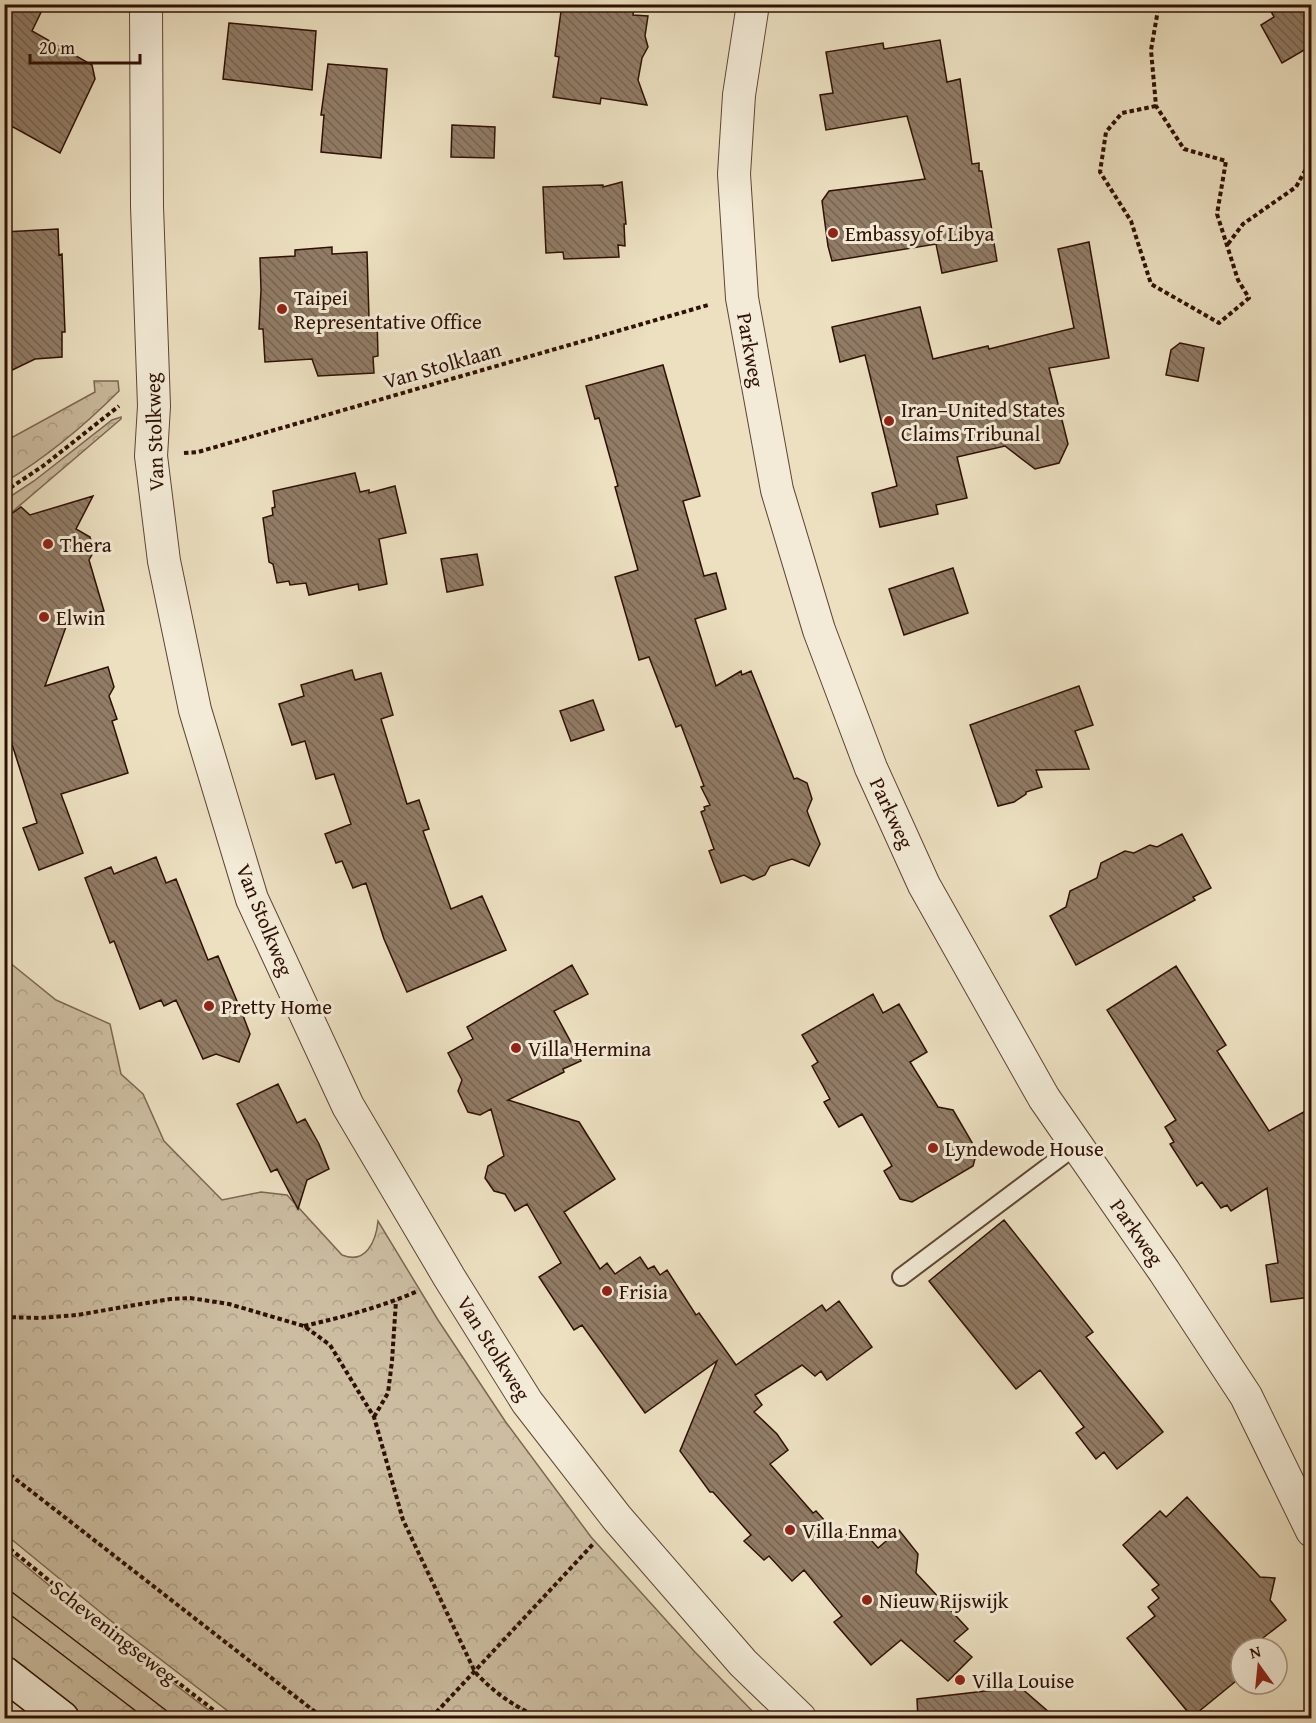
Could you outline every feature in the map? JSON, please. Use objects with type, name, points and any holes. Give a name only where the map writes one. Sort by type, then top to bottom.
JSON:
[{"type":"street","name":"Van Stolkweg","points":[[146,4],[147,206],[154,406],[151,456],[164,561],[195,710],[252,899],[348,1106],[449,1277],[527,1402],[617,1518],[743,1663],[800,1719]]},
{"type":"street","name":"Parkweg","points":[[753,4],[739,95],[734,174],[742,298],[777,490],[819,630],[871,768],[924,885],[1044,1098],[1164,1271],[1246,1396],[1311,1531]]},
{"type":"street","points":[[4,1673],[62,1719]]},
{"type":"lane","points":[[902,1277],[1077,1145]]},
{"type":"path","points":[[1156,106],[1122,113],[1106,132],[1100,172],[1131,221],[1151,284],[1219,323],[1249,298],[1238,280],[1217,214],[1226,161],[1184,149],[1156,106],[1151,50],[1159,4]]},
{"type":"path","points":[[1228,244],[1243,224],[1296,187],[1311,158]]},
{"type":"path","name":"Van Stolklaan","points":[[151,456],[198,452],[700,307],[742,298]]},
{"type":"path","points":[[4,492],[43,466],[117,407],[154,406]]},
{"type":"path","points":[[4,1317],[40,1318],[77,1315],[170,1299],[190,1298],[229,1304],[304,1326],[330,1345],[374,1417],[403,1520],[475,1672],[489,1687],[522,1710],[540,1719]]},
{"type":"path","points":[[304,1326],[396,1301],[388,1393],[374,1417]]},
{"type":"path","points":[[4,1470],[323,1719]]},
{"type":"path","points":[[431,1719],[617,1518]]},
{"type":"path","name":"Scheveningseweg","points":[[4,1544],[129,1646],[225,1719]]},
{"type":"green space","points":[[94,381],[118,381],[119,391],[65,440],[5,482],[5,436],[13,437],[95,392]]},
{"type":"green space","points":[[121,417],[5,518],[5,500],[34,481],[112,420]]},
{"type":"green space","points":[[4,958],[56,1000],[110,1024],[121,1074],[143,1094],[164,1141],[222,1200],[261,1192],[287,1195],[342,1255],[350,1257],[357,1257],[368,1249],[375,1236],[378,1221],[438,1320],[505,1421],[591,1537],[693,1650],[759,1718],[237,1718],[121,1629],[5,1534]]},
{"type":"green space","points":[[4,1548],[102,1629],[219,1718],[76,1718],[5,1662]]},
{"type":"building","points":[[4,4],[45,4],[32,31],[92,65],[95,79],[60,153],[4,122]]},
{"type":"building","points":[[562,4],[610,4],[634,8],[633,15],[648,16],[645,36],[648,47],[642,58],[638,80],[647,105],[601,98],[600,104],[553,97],[559,57],[555,56]]},
{"type":"building","points":[[1267,4],[1311,4],[1311,46],[1282,63],[1261,25],[1274,17]]},
{"type":"building","points":[[229,23],[316,31],[312,90],[223,79]]},
{"type":"building","points":[[940,40],[947,82],[960,79],[972,164],[979,163],[979,171],[982,171],[997,261],[942,273],[936,244],[832,261],[822,201],[829,191],[925,179],[907,116],[826,130],[820,95],[833,93],[826,52],[883,43],[884,49]]},
{"type":"building","points":[[328,64],[387,69],[381,158],[321,152],[324,115],[321,115]]},
{"type":"building","points":[[452,125],[495,127],[494,158],[451,157]]},
{"type":"building","points":[[622,182],[626,224],[624,224],[625,246],[618,245],[619,257],[564,259],[563,252],[546,253],[543,187],[603,185],[603,187]]},
{"type":"building","points":[[58,229],[59,255],[62,254],[65,332],[62,332],[62,357],[35,359],[4,374],[4,232]]},
{"type":"building","points":[[1089,242],[1109,358],[1049,368],[1068,444],[1059,463],[1035,469],[1005,446],[957,457],[967,498],[936,505],[938,514],[880,527],[872,493],[897,486],[865,355],[840,362],[832,327],[920,307],[933,359],[988,346],[989,349],[1074,328],[1058,249]]},
{"type":"building","points":[[332,247],[332,254],[367,252],[369,318],[377,318],[378,356],[373,357],[374,373],[318,376],[312,359],[265,362],[263,329],[259,329],[260,258],[295,256],[295,250]]},
{"type":"building","points":[[1180,343],[1204,348],[1198,381],[1166,375],[1171,350]]},
{"type":"building","points":[[663,365],[700,496],[683,501],[704,576],[716,573],[726,609],[695,619],[716,686],[741,671],[742,675],[751,671],[794,779],[797,778],[807,783],[812,799],[807,811],[820,844],[809,866],[792,859],[770,866],[765,875],[753,880],[744,875],[721,883],[709,851],[714,849],[701,812],[705,810],[704,807],[710,805],[701,787],[704,786],[681,725],[676,727],[649,657],[639,660],[615,577],[638,570],[599,418],[595,419],[586,386]]},
{"type":"building","points":[[355,473],[360,492],[369,490],[369,493],[395,486],[406,533],[379,539],[387,584],[359,590],[358,584],[309,595],[306,583],[290,585],[289,581],[277,583],[273,564],[269,562],[263,518],[273,515],[272,508],[275,507],[273,491]]},
{"type":"building","points":[[93,496],[76,529],[90,537],[94,551],[89,560],[104,611],[68,621],[45,686],[108,667],[114,687],[109,696],[117,719],[112,721],[128,773],[61,794],[83,853],[39,870],[23,828],[37,823],[4,719],[4,519],[21,507],[30,515]]},
{"type":"building","points":[[477,554],[483,585],[447,592],[441,559]]},
{"type":"building","points":[[953,568],[968,613],[904,635],[889,589]]},
{"type":"building","points":[[352,670],[355,680],[381,673],[393,715],[381,719],[407,804],[419,800],[429,829],[423,831],[451,909],[482,896],[506,950],[407,992],[384,939],[366,883],[353,888],[342,861],[336,863],[325,834],[351,824],[334,774],[316,779],[305,741],[292,745],[279,704],[304,696],[301,685]]},
{"type":"building","points":[[1079,686],[1093,725],[1075,731],[1089,769],[1036,770],[1042,787],[1026,792],[1014,802],[998,806],[970,725]]},
{"type":"building","points":[[593,700],[604,730],[571,741],[560,711]]},
{"type":"building","points":[[1182,834],[1211,888],[1193,897],[1195,900],[1076,965],[1050,916],[1066,907],[1070,891],[1097,878],[1101,863],[1125,851],[1134,853],[1150,845],[1157,847]]},
{"type":"building","points":[[156,857],[166,883],[176,879],[208,960],[218,956],[242,1013],[250,1034],[239,1062],[216,1054],[203,1059],[176,1000],[164,1006],[161,1000],[140,1009],[114,941],[110,943],[85,878],[111,867],[114,874]]},
{"type":"building","points":[[572,965],[588,994],[554,1011],[581,1061],[508,1100],[579,1122],[615,1179],[564,1212],[600,1269],[607,1263],[615,1274],[640,1257],[648,1269],[654,1266],[660,1275],[667,1270],[696,1315],[699,1313],[736,1365],[822,1305],[826,1311],[839,1301],[872,1347],[827,1380],[821,1371],[815,1376],[802,1365],[755,1395],[762,1405],[754,1412],[777,1434],[788,1450],[770,1464],[813,1513],[816,1511],[841,1539],[858,1525],[878,1548],[899,1530],[918,1554],[916,1573],[968,1629],[954,1641],[972,1657],[948,1681],[901,1640],[871,1665],[834,1622],[842,1616],[804,1570],[792,1581],[769,1556],[764,1560],[744,1541],[751,1535],[713,1492],[710,1492],[680,1451],[717,1361],[645,1413],[582,1325],[574,1330],[539,1277],[561,1263],[527,1204],[515,1211],[505,1194],[494,1191],[485,1178],[488,1166],[504,1156],[491,1109],[480,1115],[468,1112],[458,1091],[462,1080],[448,1053],[473,1039],[467,1027]]},
{"type":"building","points":[[1176,966],[1226,1045],[1217,1051],[1269,1131],[1311,1108],[1311,1297],[1271,1302],[1266,1265],[1278,1263],[1267,1188],[1231,1211],[1227,1205],[1221,1208],[1202,1182],[1197,1186],[1170,1144],[1174,1142],[1165,1127],[1176,1120],[1107,1010]]},
{"type":"building","points":[[873,994],[883,1013],[899,1004],[927,1052],[910,1062],[938,1107],[953,1110],[977,1151],[973,1166],[912,1202],[900,1199],[884,1171],[892,1166],[862,1114],[839,1127],[824,1102],[830,1099],[812,1066],[818,1062],[802,1035]]},
{"type":"building","points":[[278,1084],[297,1123],[305,1119],[319,1144],[329,1169],[307,1180],[298,1209],[277,1169],[271,1172],[237,1104]]},
{"type":"building","points":[[1004,1220],[1093,1332],[1086,1337],[1163,1432],[1117,1469],[1104,1452],[1096,1459],[1076,1433],[1084,1427],[1040,1370],[1016,1389],[929,1281]]},
{"type":"building","points":[[1187,1497],[1260,1577],[1275,1578],[1270,1600],[1286,1620],[1265,1636],[1229,1636],[1229,1687],[1192,1717],[1127,1638],[1155,1616],[1148,1607],[1159,1598],[1152,1590],[1159,1585],[1123,1545],[1160,1511],[1166,1517]]},
{"type":"building","name":"Villa Louise","points":[[1020,1687],[1057,1719],[918,1719],[917,1699]]},
{"type":"tram line","points":[[4,1586],[176,1718]]},
{"type":"tram line","points":[[4,1610],[145,1718]]},
{"type":"place","name":"Embassy of Libya","points":[[833,233]]},
{"type":"place","name":"Taipei Representative Office","points":[[282,309]]},
{"type":"place","name":"Iran–United States Claims Tribunal","points":[[889,421]]},
{"type":"place","name":"Thera","points":[[48,544]]},
{"type":"place","name":"Elwin","points":[[44,617]]},
{"type":"place","name":"Pretty Home","points":[[209,1006]]},
{"type":"place","name":"Villa Hermina","points":[[516,1048]]},
{"type":"place","name":"Lyndewode House","points":[[933,1148]]},
{"type":"place","name":"Frisia","points":[[607,1291]]},
{"type":"place","name":"Villa Enma","points":[[790,1530]]},
{"type":"place","name":"Nieuw Rijswijk","points":[[867,1600]]},
{"type":"place","name":"Villa Louise","points":[[960,1680]]}]
